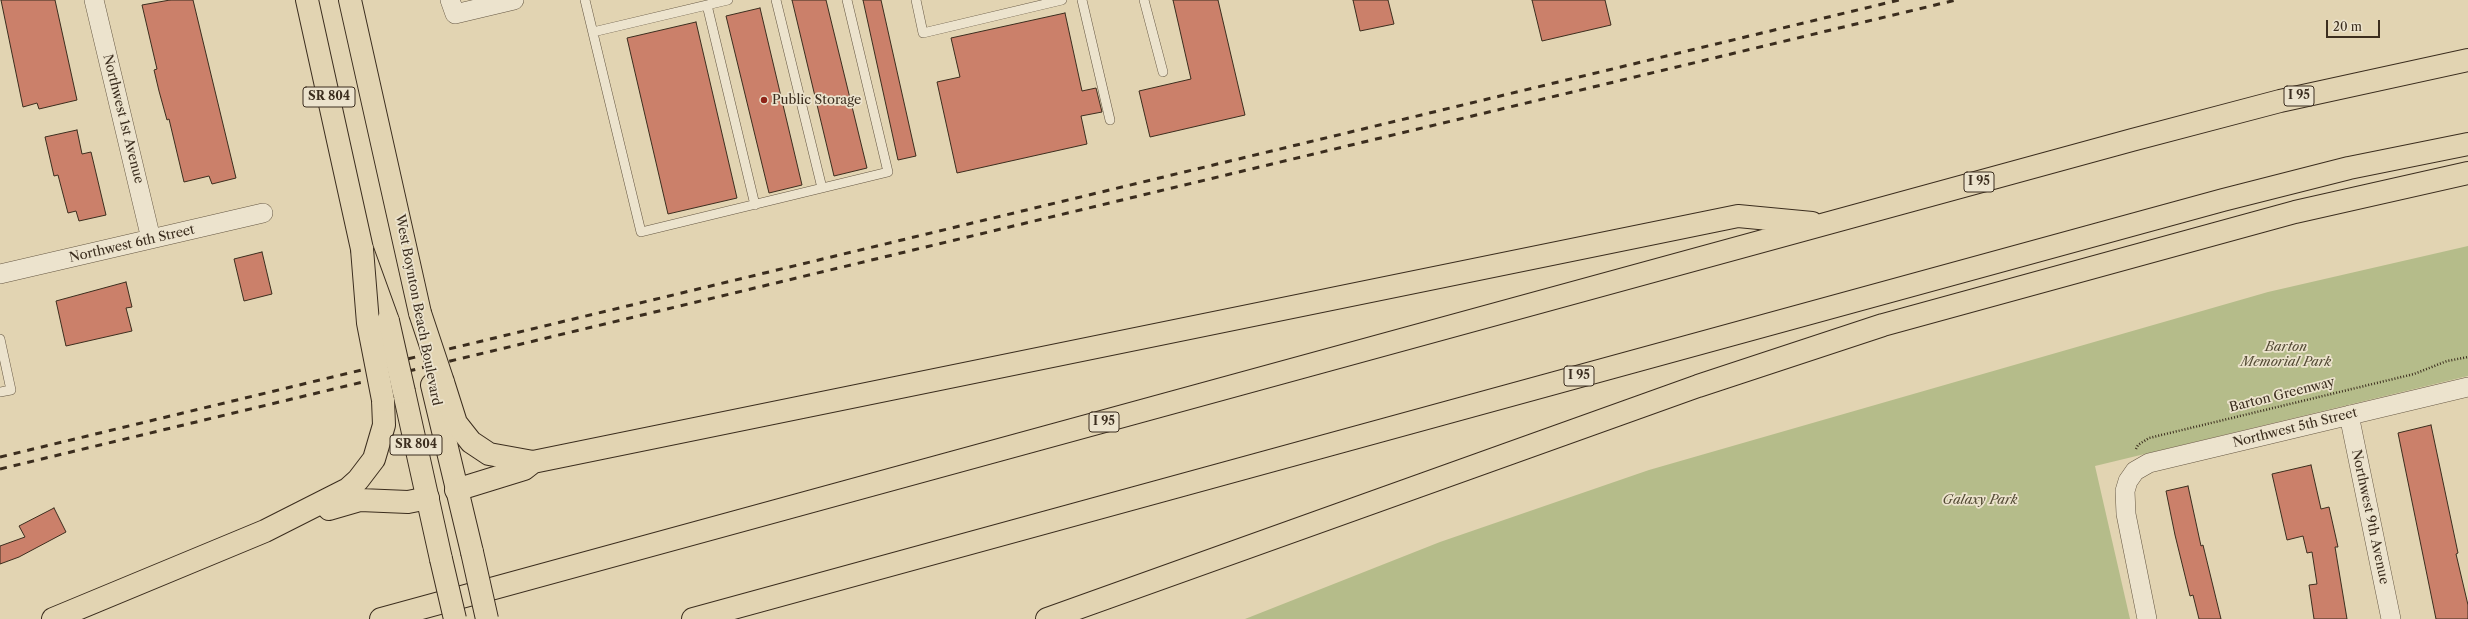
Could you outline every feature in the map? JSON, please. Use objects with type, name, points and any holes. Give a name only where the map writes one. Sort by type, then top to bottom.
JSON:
[{"type":"main road","name":"SR 804","points":[[307,0],[362,249],[388,320],[455,619]]},
{"type":"main road","name":"West Boynton Beach Boulevard","points":[[350,0],[420,313],[438,384],[456,490],[487,619]]},
{"type":"main road","name":"I 95","points":[[381,619],[2280,101],[2468,60]]},
{"type":"main road","name":"I 95","points":[[693,619],[2223,200],[2349,168],[2468,144]]},
{"type":"main road","points":[[1047,619],[1691,389],[1883,324],[2288,213],[2468,174]]},
{"type":"main road","points":[[438,384],[456,423],[471,442],[489,454],[533,462],[1738,216],[1827,224]]},
{"type":"main road","points":[[53,619],[265,530],[334,497],[358,480],[374,459],[382,438],[385,419],[383,400],[368,323],[362,249]]},
{"type":"main road","points":[[265,530],[360,500],[408,502],[428,498],[524,469],[533,462]]},
{"type":"street","name":"Northwest 1st Avenue","points":[[94,0],[150,239]]},
{"type":"street","points":[[450,0],[455,14],[514,0]]},
{"type":"street","name":"Northwest 6th Street","points":[[0,274],[263,213]]},
{"type":"street","name":"Northwest 5th Street","points":[[2147,619],[2126,514],[2124,491],[2128,481],[2135,471],[2149,463],[2468,387]]},
{"type":"street","name":"Northwest 9th Avenue","points":[[2349,415],[2391,619]]},
{"type":"lane","points":[[585,0],[641,232],[888,172],[847,0]]},
{"type":"lane","points":[[593,32],[728,0]]},
{"type":"lane","points":[[776,0],[822,188]]},
{"type":"lane","points":[[916,0],[923,33],[1062,0]]},
{"type":"lane","points":[[1082,0],[1110,120]]},
{"type":"lane","points":[[1144,0],[1163,72]]},
{"type":"lane","points":[[707,5],[755,204]]},
{"type":"lane","points":[[0,339],[11,390],[0,392]]},
{"type":"path","name":"Barton Greenway","points":[[2135,450],[2138,445],[2149,438],[2414,374],[2447,361],[2468,357]]},
{"type":"green space","name":"Galaxy Park","points":[[2468,246],[2468,376],[2095,466],[2130,619],[1245,619],[1440,542],[1649,470],[2268,292]]},
{"type":"building","points":[[1,0],[55,0],[77,100],[39,109],[37,103],[23,107]]},
{"type":"building","points":[[170,0],[193,0],[236,178],[212,184],[209,176],[184,182],[169,119],[167,120],[154,70],[157,69],[142,5]]},
{"type":"building","points":[[792,0],[826,0],[867,168],[834,176]]},
{"type":"building","points":[[863,0],[881,0],[916,156],[898,160]]},
{"type":"building","points":[[1173,0],[1218,0],[1245,115],[1150,137],[1139,91],[1191,79]]},
{"type":"building","points":[[1353,0],[1388,0],[1394,24],[1360,31]]},
{"type":"building","points":[[1532,0],[1605,0],[1611,25],[1542,41]]},
{"type":"building","name":"Public Storage","points":[[760,8],[802,185],[769,193],[726,16]]},
{"type":"building","points":[[1065,13],[1082,91],[1096,88],[1102,112],[1081,116],[1087,144],[957,173],[937,82],[960,77],[951,38]]},
{"type":"building","points":[[696,22],[737,198],[668,214],[627,38]]},
{"type":"building","points":[[77,130],[82,154],[91,152],[106,215],[79,221],[76,211],[68,213],[58,175],[54,176],[45,137]]},
{"type":"building","points":[[262,252],[272,294],[244,301],[234,259]]},
{"type":"building","points":[[126,282],[132,307],[126,308],[132,331],[66,346],[56,301]]},
{"type":"building","points":[[2431,425],[2458,553],[2456,554],[2468,605],[2468,619],[2436,619],[2398,433]]},
{"type":"building","points":[[2311,465],[2321,509],[2329,507],[2338,547],[2335,547],[2347,619],[2314,619],[2309,585],[2317,584],[2312,552],[2307,553],[2303,536],[2287,540],[2272,474]]},
{"type":"building","points":[[2188,486],[2201,546],[2203,545],[2221,619],[2199,619],[2193,595],[2190,596],[2166,491]]},
{"type":"building","points":[[54,508],[66,532],[19,557],[0,564],[0,546],[25,537],[19,526]]},
{"type":"railway","points":[[0,457],[1899,0]]},
{"type":"railway","points":[[0,469],[1956,0]]},
{"type":"place","name":"Public Storage","points":[[764,100]]},
{"type":"park label","name":"Barton Memorial Park","points":[[2286,354]]}]
